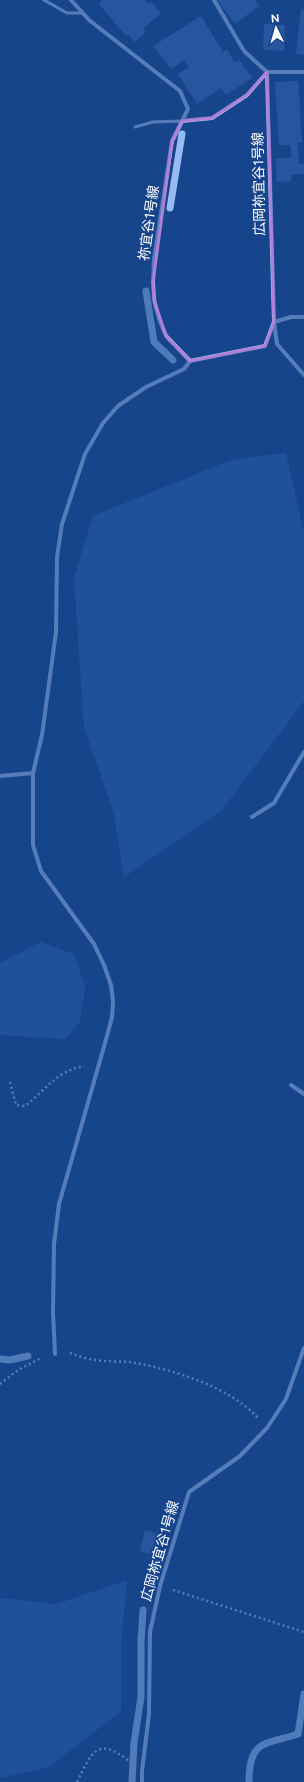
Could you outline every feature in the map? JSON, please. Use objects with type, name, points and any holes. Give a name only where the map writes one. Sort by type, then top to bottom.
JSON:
[{"type":"street","name":"祢宜谷1号線","points":[[71,0],[82,12],[180,91],[188,109],[172,141],[154,258],[153,282],[154,300],[159,319],[166,336],[190,361]]},
{"type":"street","points":[[214,0],[244,51],[267,72],[304,72]]},
{"type":"street","points":[[182,121],[212,118],[248,95],[267,72]]},
{"type":"street","name":"広岡祢宜谷1号線","points":[[267,72],[274,322],[277,344],[304,375]]},
{"type":"street","points":[[55,1354],[53,1313],[54,1244],[59,1204],[112,1017],[113,1001],[111,985],[94,944],[41,871],[33,845],[33,773],[42,735],[56,632],[57,557],[62,524],[85,454],[103,423],[118,406],[146,387],[184,369],[190,361],[265,346],[274,322],[291,317],[304,317]]},
{"type":"street","points":[[252,816],[274,804],[304,752]]},
{"type":"street","points":[[0,780],[2,776],[33,773]]},
{"type":"street","points":[[291,1085],[304,1094]]},
{"type":"street","name":"広岡祢宜谷1号線","points":[[142,1782],[149,1714],[150,1632],[160,1586],[190,1492],[240,1456],[267,1428],[286,1400],[304,1348]]},
{"type":"lane","points":[[44,0],[67,13],[82,12]]},
{"type":"lane","points":[[134,127],[153,122],[182,121]]},
{"type":"path","points":[[10,1082],[16,1105],[24,1106],[39,1095],[55,1078],[71,1068],[99,1062]]},
{"type":"path","points":[[0,1384],[18,1370],[46,1356],[55,1354],[66,1353],[95,1360],[147,1365],[198,1380],[249,1408],[267,1428]]},
{"type":"path","points":[[160,1586],[304,1632]]},
{"type":"path","points":[[77,1782],[92,1756],[99,1749],[109,1748],[120,1754],[142,1771]]},
{"type":"highlighted area","points":[[267,72],[273,304],[274,322],[265,346],[190,361],[166,336],[154,300],[153,282],[172,141],[182,121],[212,118],[247,95]]},
{"type":"shaded area","points":[[286,453],[304,533],[304,701],[222,810],[124,877],[114,813],[84,728],[74,578],[93,516],[231,460]]},
{"type":"shaded area","points":[[41,942],[74,954],[85,986],[80,1022],[65,1039],[0,1035],[0,963]]},
{"type":"shaded area","points":[[127,1580],[121,1642],[121,1711],[49,1767],[0,1778],[0,1598],[57,1604]]},
{"type":"building","points":[[100,0],[145,0],[148,4],[151,2],[161,13],[143,29],[146,32],[135,42],[128,34],[126,36],[99,4],[101,1]]},
{"type":"building","points":[[217,0],[255,0],[259,6],[235,24]]},
{"type":"building","points":[[301,9],[304,9],[304,55],[296,54]]},
{"type":"building","points":[[201,16],[223,52],[227,49],[235,63],[239,60],[252,78],[226,95],[221,88],[197,104],[178,74],[189,67],[184,60],[171,69],[153,46]]},
{"type":"building","points":[[264,24],[285,25],[284,51],[263,50]]},
{"type":"building","points":[[298,81],[302,143],[298,143],[299,164],[304,164],[304,174],[291,175],[291,181],[277,182],[276,159],[291,157],[291,145],[279,145],[275,82]]},
{"type":"building","points":[[145,1530],[157,1534],[151,1554],[140,1551]]},
{"type":"waterway","points":[[170,208],[182,134]]},
{"type":"waterway","points":[[146,291],[154,342],[173,360]]},
{"type":"waterway","points":[[0,1359],[10,1360],[28,1356]]},
{"type":"waterway","points":[[132,1782],[134,1743],[141,1697],[141,1642],[143,1610]]},
{"type":"waterway","points":[[249,1782],[252,1758],[261,1746],[298,1734],[304,1694]]}]
